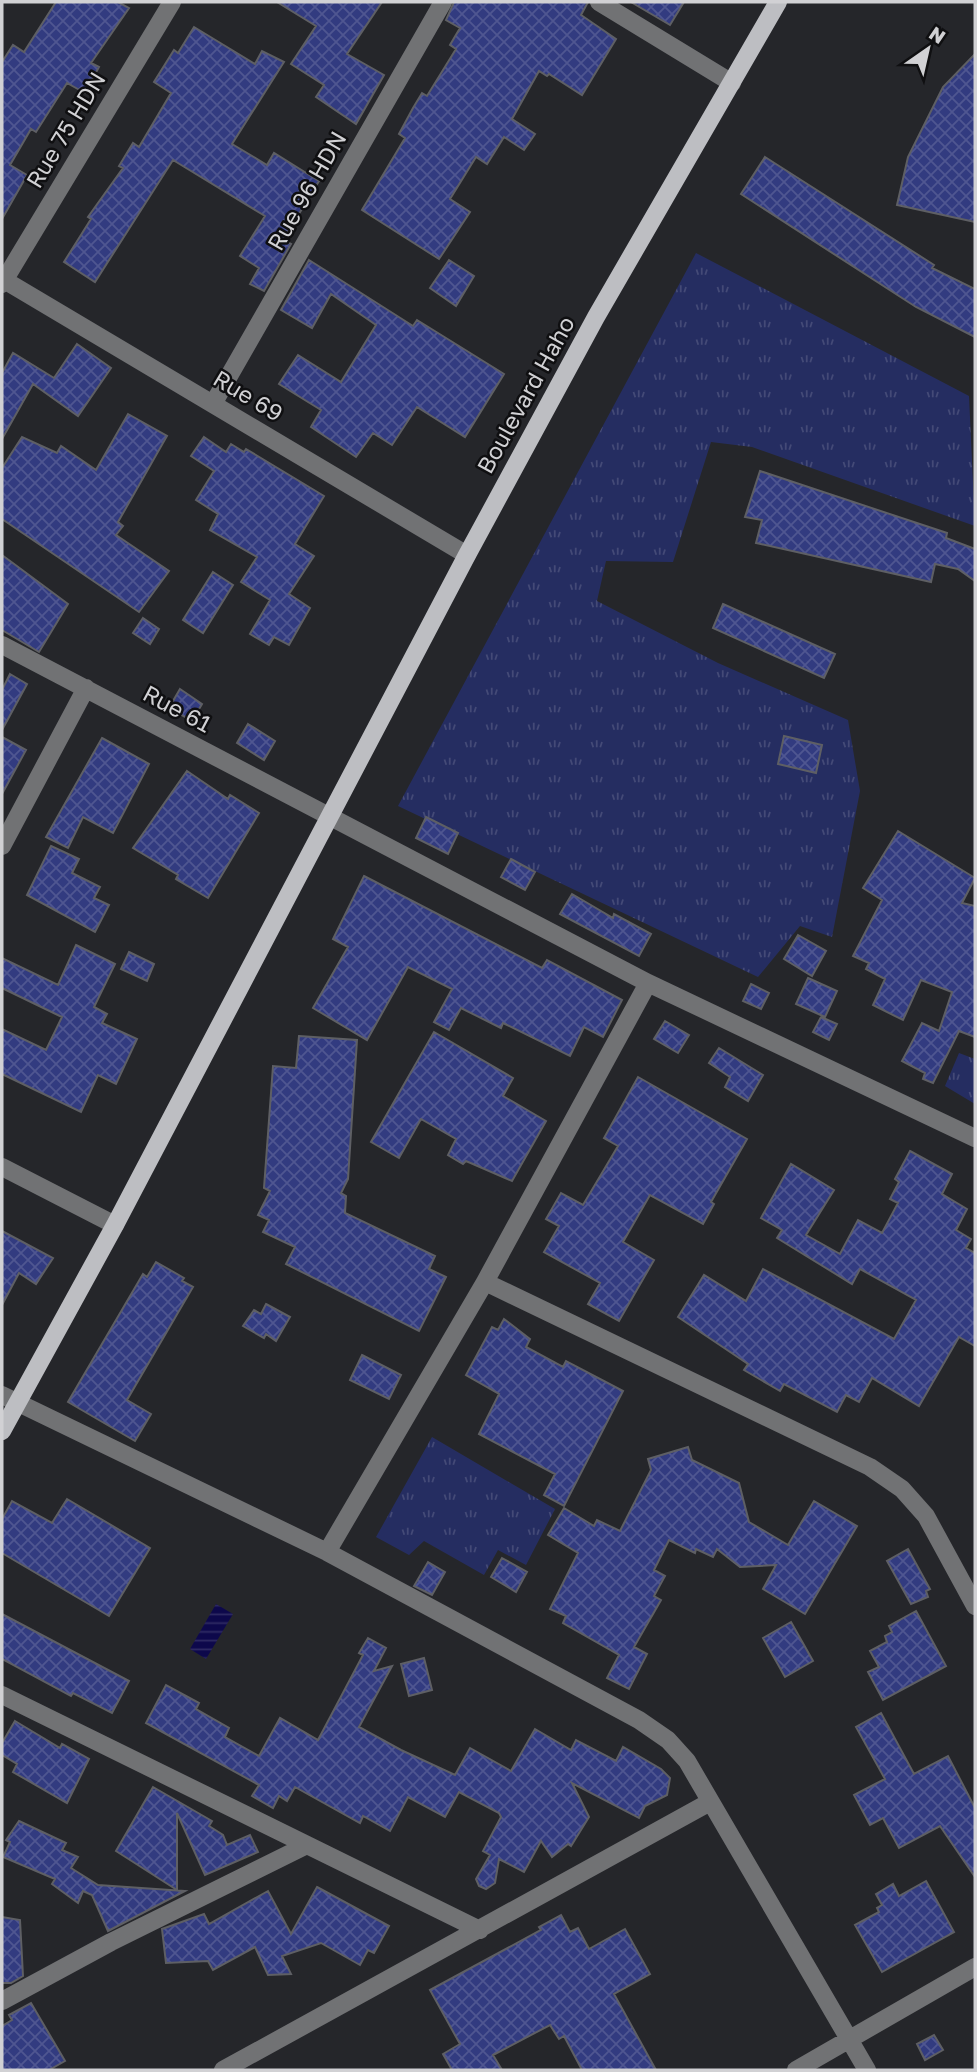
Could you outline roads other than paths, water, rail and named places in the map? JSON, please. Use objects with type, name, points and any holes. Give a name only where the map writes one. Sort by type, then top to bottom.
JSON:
[{"type":"main road","name":"Boulevard Haho","points":[[2,1431],[9,1399],[115,1225],[467,555],[603,306],[778,2]]},
{"type":"street","name":"Rue 75 HDN","points":[[3,282],[172,2]]},
{"type":"street","name":"Rue 96 HDN","points":[[213,404],[443,2]]},
{"type":"street","points":[[599,2],[732,83]]},
{"type":"street","name":"Rue 69","points":[[3,282],[467,555]]},
{"type":"street","name":"Rue 61","points":[[2,645],[328,818],[648,983],[975,1138]]},
{"type":"street","points":[[2,846],[86,688]]},
{"type":"street","points":[[327,1552],[485,1282],[648,983]]},
{"type":"street","points":[[2,1167],[115,1225]]},
{"type":"street","points":[[485,1282],[870,1467],[902,1489],[926,1516],[975,1606]]},
{"type":"street","points":[[9,1399],[327,1552],[639,1720],[668,1740],[687,1761],[867,2070]]},
{"type":"street","points":[[2,1695],[480,1930]]},
{"type":"street","points":[[223,2070],[710,1802]]},
{"type":"street","points":[[2,2001],[111,1942],[307,1845]]},
{"type":"street","points":[[796,2070],[975,1967]]}]
